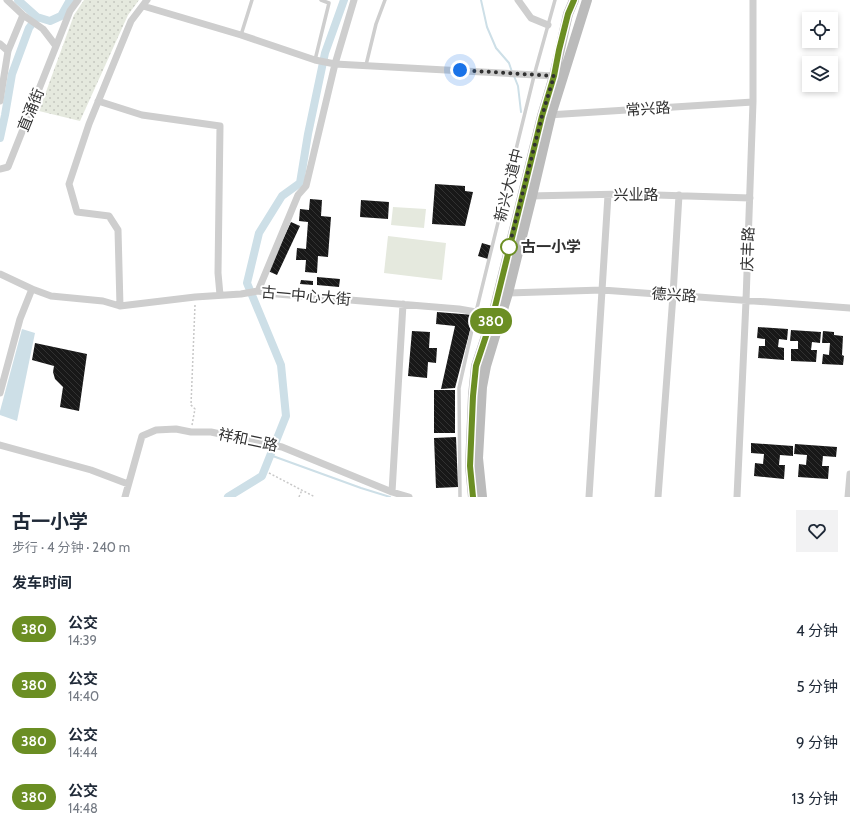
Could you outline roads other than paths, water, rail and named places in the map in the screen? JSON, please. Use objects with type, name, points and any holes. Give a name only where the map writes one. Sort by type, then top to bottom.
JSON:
[{"type":"main road","name":"新兴大道中","points":[[482,497],[478,458],[482,387],[546,116],[566,21],[574,0]]},
{"type":"main road","name":"新兴大道中","points":[[546,116],[587,0]]},
{"type":"main road","name":"新兴大道中","points":[[472,497],[470,466],[476,366],[493,315],[503,293]]},
{"type":"street","points":[[7,0],[23,15],[43,28],[56,46]]},
{"type":"street","points":[[56,46],[70,11],[78,0]]},
{"type":"street","points":[[258,291],[298,195],[306,186],[335,64],[354,0]]},
{"type":"street","points":[[518,0],[531,18],[548,25]]},
{"type":"street","name":"庆丰路","points":[[737,497],[750,198],[753,102],[753,0]]},
{"type":"street","points":[[0,274],[50,296],[103,301],[120,306],[118,230],[109,216],[77,212],[69,184],[98,101],[131,21],[145,3],[315,60],[335,64],[554,76]]},
{"type":"street","points":[[0,101],[8,51],[23,15]]},
{"type":"street","points":[[0,44],[8,51]]},
{"type":"street","name":"直涌街","points":[[0,169],[8,167],[56,46]]},
{"type":"street","points":[[98,101],[142,116],[220,126],[218,273],[220,295]]},
{"type":"street","name":"常兴路","points":[[546,116],[753,102]]},
{"type":"street","name":"兴业路","points":[[527,196],[625,194],[750,198]]},
{"type":"street","points":[[590,497],[608,195]]},
{"type":"street","points":[[658,497],[679,195]]},
{"type":"street","points":[[0,393],[20,319],[32,289]]},
{"type":"street","name":"德兴路","points":[[503,293],[602,290],[850,308]]},
{"type":"street","name":"古一中心大街","points":[[120,306],[195,297],[242,294],[258,291],[277,294],[459,309],[493,315]]},
{"type":"street","points":[[392,492],[403,304]]},
{"type":"street","name":"祥和二路","points":[[125,497],[142,436],[156,430],[176,428],[191,432],[211,432],[282,447],[392,492],[409,497]]},
{"type":"street","points":[[0,445],[91,470],[128,484]]},
{"type":"street","points":[[848,497],[850,474]]},
{"type":"lane","points":[[241,34],[252,0]]},
{"type":"lane","points":[[315,60],[329,3],[321,0]]},
{"type":"lane","points":[[366,65],[376,24],[385,0]]},
{"type":"lane","points":[[460,497],[459,388],[476,312],[555,0]]},
{"type":"waterway","points":[[18,0],[37,17],[50,21],[61,16],[70,0]]},
{"type":"waterway","points":[[228,497],[262,476],[286,416],[281,365],[247,283],[259,233],[282,196],[300,183],[308,134],[325,53],[344,0]]},
{"type":"waterway","points":[[481,0],[487,27],[496,48],[509,63],[512,72]]},
{"type":"waterway","points":[[0,138],[12,74],[29,28],[37,17]]},
{"type":"waterway","points":[[514,76],[518,86],[521,112]]},
{"type":"waterway","points":[[270,455],[390,497]]},
{"type":"place","name":"古一小学","points":[[509,247]]}]
